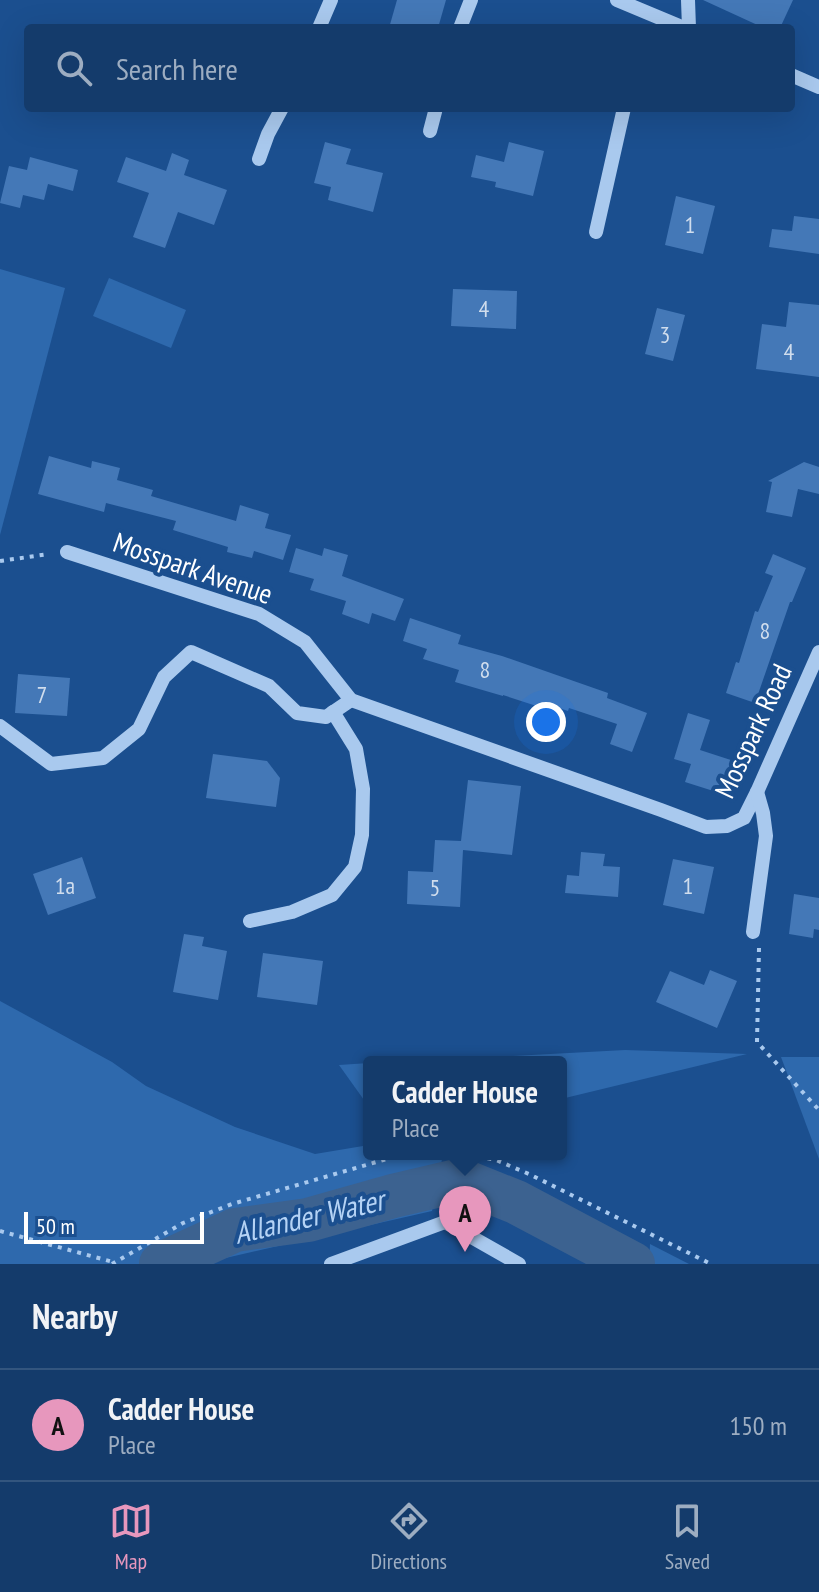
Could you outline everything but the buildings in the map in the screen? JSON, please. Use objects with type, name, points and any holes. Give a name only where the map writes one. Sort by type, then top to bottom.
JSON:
[{"type":"street","points":[[321,24],[331,0]]},
{"type":"street","points":[[462,24],[471,0]]},
{"type":"street","points":[[617,0],[676,24]]},
{"type":"street","points":[[686,24],[688,0]]},
{"type":"street","points":[[642,24],[645,12]]},
{"type":"street","points":[[795,77],[819,87]]},
{"type":"street","points":[[259,159],[280,112]]},
{"type":"street","points":[[430,131],[435,112]]},
{"type":"street","points":[[596,232],[623,112]]},
{"type":"street","name":"Mosspark Avenue","points":[[67,552],[259,614],[305,642],[351,700]]},
{"type":"street","points":[[0,726],[51,764],[103,758],[139,729],[164,677],[191,652],[269,686],[297,713],[326,717],[351,700]]},
{"type":"street","name":"Mosspark Road","points":[[351,700],[706,827],[727,826],[744,818],[819,652]]},
{"type":"street","points":[[250,921],[292,912],[332,895],[355,867],[362,835],[363,789],[356,749],[333,712]]},
{"type":"street","points":[[753,932],[766,836],[757,792]]},
{"type":"street","points":[[331,1264],[445,1222],[519,1264]]},
{"type":"path","points":[[0,561],[67,552]]},
{"type":"path","points":[[753,932],[759,947],[757,1042],[819,1110]]},
{"type":"path","points":[[0,1231],[114,1264],[183,1223],[232,1204],[383,1160]]},
{"type":"path","points":[[496,1160],[711,1264]]},
{"type":"shaded area","points":[[0,269],[65,288],[0,535]]},
{"type":"shaded area","points":[[109,278],[186,310],[171,348],[93,316]]},
{"type":"shaded area","points":[[0,1001],[112,1062],[146,1086],[235,1127],[315,1154],[363,1146],[363,1160],[442,1160],[432,1211],[209,1264],[0,1264]]},
{"type":"shaded area","points":[[625,1050],[747,1054],[567,1098],[567,1056],[512,1056]]},
{"type":"shaded area","points":[[781,1057],[819,1057],[819,1159]]},
{"type":"shaded area","points":[[363,1063],[363,1099],[339,1065]]},
{"type":"shaded area","points":[[650,1244],[689,1264],[649,1264]]},
{"type":"waterway","name":"Allander Water","points":[[161,1264],[235,1230],[308,1220],[461,1180],[516,1202],[633,1264]]},
{"type":"place","name":"Cadder House","points":[[465,1252]]}]
